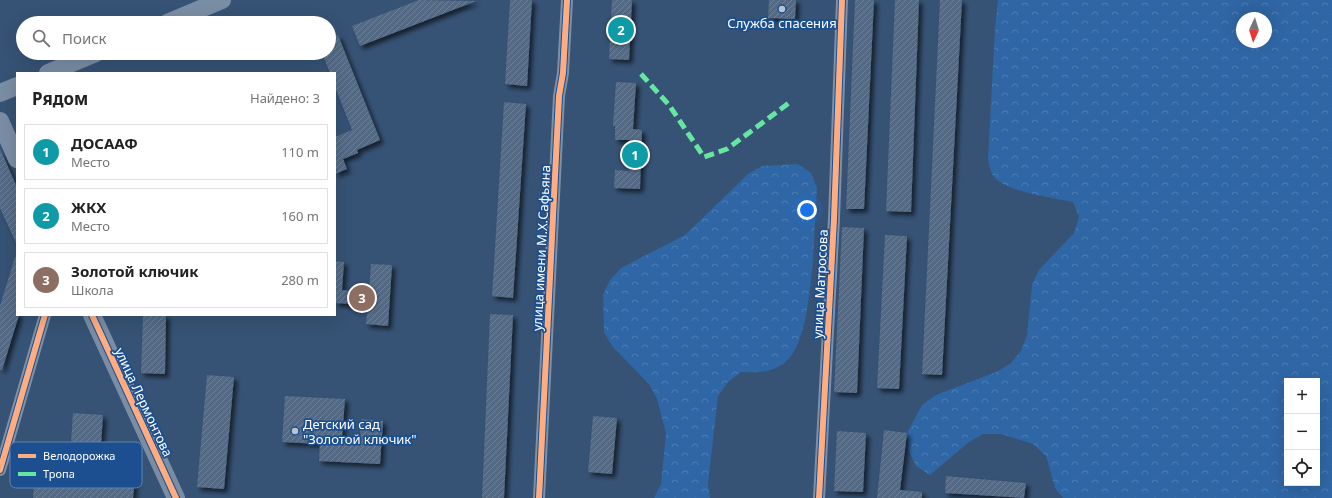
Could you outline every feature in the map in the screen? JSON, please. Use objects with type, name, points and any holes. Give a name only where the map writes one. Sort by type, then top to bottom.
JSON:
[{"type":"street","points":[[184,16],[222,0]]},
{"type":"street","name":"улица имени М.Х.Сафьяна","points":[[539,498],[559,96],[563,73],[567,0]]},
{"type":"street","name":"улица Матросова","points":[[819,498],[834,219],[842,0]]},
{"type":"street","points":[[50,72],[79,60]]},
{"type":"street","points":[[0,93],[16,86]]},
{"type":"street","points":[[0,121],[16,157]]},
{"type":"street","points":[[0,470],[45,316]]},
{"type":"street","name":"улица Лермонтова","points":[[92,316],[176,498]]},
{"type":"green space","points":[[998,0],[1332,0],[1332,498],[1063,498],[1055,488],[1046,456],[1033,444],[1001,434],[983,434],[969,442],[930,475],[916,466],[909,451],[907,433],[922,405],[936,395],[996,372],[1010,364],[1021,351],[1027,335],[1032,285],[1039,270],[1074,233],[1079,217],[1073,202],[1017,190],[998,180],[992,174],[988,159],[995,28]]},
{"type":"green space","points":[[798,164],[811,173],[817,188],[812,276],[809,300],[799,342],[791,356],[780,366],[768,371],[741,372],[728,382],[718,396],[708,483],[710,498],[654,498],[661,484],[666,433],[657,399],[649,384],[612,346],[604,332],[603,295],[610,280],[621,268],[685,235],[748,174],[762,166]]},
{"type":"building","points":[[419,0],[476,1],[360,46],[352,26]]},
{"type":"building","points":[[510,0],[532,0],[527,86],[505,84]]},
{"type":"building","points":[[612,0],[632,0],[629,60],[609,59]]},
{"type":"building","name":"Служба спасения","points":[[769,0],[796,0],[795,19],[768,18]]},
{"type":"building","points":[[855,0],[874,0],[864,209],[846,209]]},
{"type":"building","points":[[895,0],[919,0],[911,212],[886,211]]},
{"type":"building","points":[[940,0],[962,0],[942,375],[922,374]]},
{"type":"building","points":[[338,35],[380,140],[357,150],[358,153],[343,159],[347,169],[336,174],[336,137],[352,130],[336,90],[336,72],[330,72],[325,60],[336,60],[336,36]]},
{"type":"building","points":[[616,82],[636,83],[633,129],[642,130],[640,189],[614,188],[615,170],[629,171],[630,140],[615,140],[615,126],[613,126]]},
{"type":"building","points":[[504,102],[526,104],[513,298],[492,296]]},
{"type":"building","points":[[0,149],[16,185],[16,243],[0,208]]},
{"type":"building","points":[[842,227],[864,228],[857,393],[834,392]]},
{"type":"building","points":[[885,235],[907,236],[899,389],[877,388]]},
{"type":"building","points":[[16,257],[16,316],[19,316],[2,370],[0,370],[0,306]]},
{"type":"building","points":[[336,261],[344,262],[342,290],[369,292],[371,264],[392,265],[388,326],[366,324],[368,305],[336,303]]},
{"type":"building","points":[[490,314],[513,315],[504,498],[482,498]]},
{"type":"building","points":[[143,316],[166,316],[165,374],[141,373]]},
{"type":"building","points":[[207,375],[234,377],[224,489],[197,487]]},
{"type":"building","name":"Детский сад \"Золотой ключик\"","points":[[285,396],[345,399],[342,437],[360,438],[361,419],[383,421],[380,464],[319,461],[320,444],[282,442]]},
{"type":"building","points":[[73,413],[103,415],[101,442],[71,442]]},
{"type":"building","points":[[593,416],[617,418],[612,474],[588,472]]},
{"type":"building","points":[[884,430],[907,433],[900,490],[922,492],[922,498],[877,498]]},
{"type":"building","points":[[837,431],[866,433],[863,492],[834,491]]},
{"type":"building","points":[[946,476],[1026,483],[1024,498],[945,493]]},
{"type":"building","points":[[34,488],[134,488],[133,498],[33,498]]},
{"type":"marked path","points":[[641,74],[669,105],[704,157],[727,149],[789,103]]},
{"type":"cycle path","points":[[539,498],[559,96],[563,73],[567,0]]},
{"type":"cycle path","points":[[819,498],[834,219],[842,0]]},
{"type":"cycle path","points":[[0,470],[45,316]]},
{"type":"cycle path","points":[[92,316],[176,498]]},
{"type":"place","name":"Служба спасения","points":[[782,9]]},
{"type":"place","name":"ЖКХ","points":[[621,30]]},
{"type":"place","name":"ДОСААФ","points":[[635,155]]},
{"type":"place","name":"Золотой ключик","points":[[362,298]]},
{"type":"place","name":"Детский сад \"Золотой ключик\"","points":[[295,431]]}]
